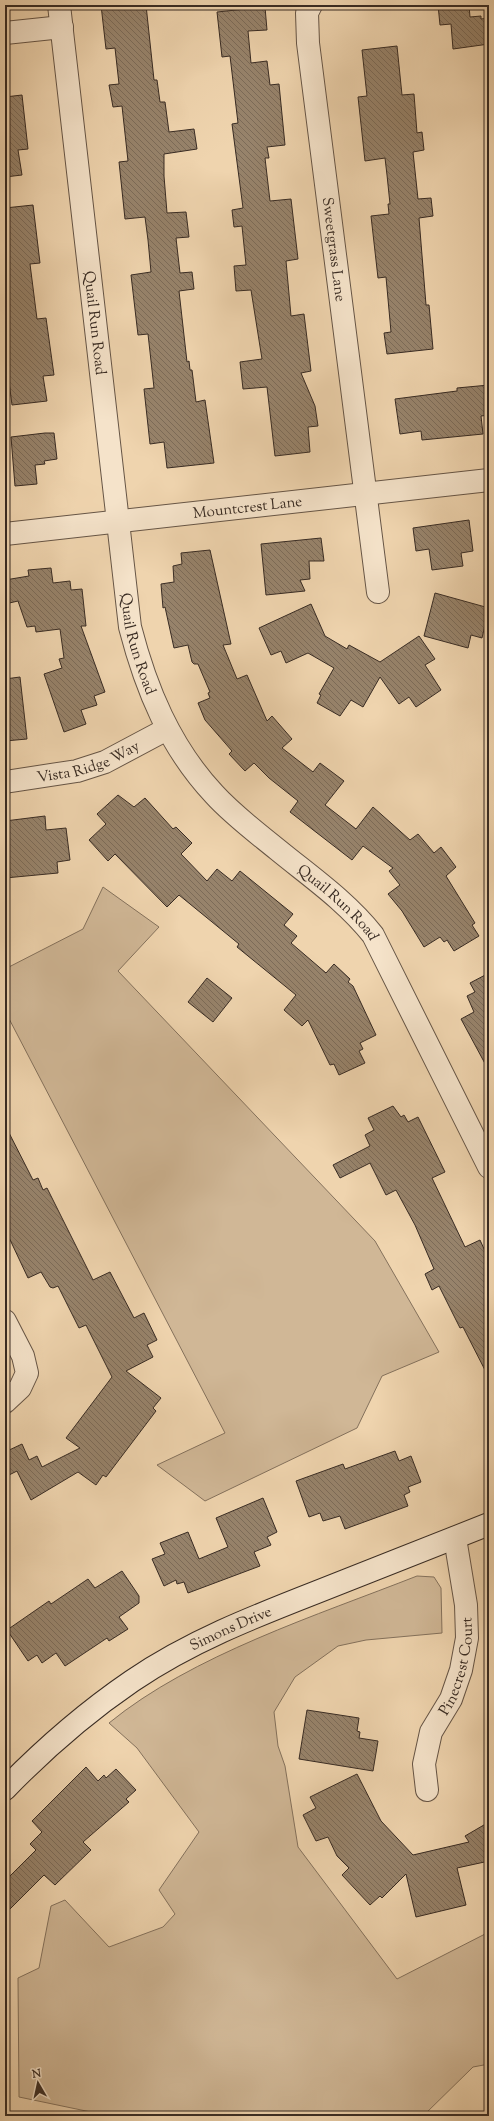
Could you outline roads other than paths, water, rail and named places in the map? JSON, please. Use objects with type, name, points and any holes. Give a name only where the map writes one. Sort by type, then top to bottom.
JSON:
[{"type":"street","name":"Quail Run Road","points":[[59,5],[130,627],[141,669],[167,729],[189,764],[214,794],[246,824],[356,914],[373,935],[489,1167]]},
{"type":"street","name":"Sweetgrass Lane","points":[[311,5],[307,13],[308,43],[367,493],[378,592]]},
{"type":"street","points":[[5,33],[62,27]]},
{"type":"street","name":"Mountcrest Lane","points":[[5,534],[489,480]]},
{"type":"street","name":"Vista Ridge Way","points":[[5,782],[77,771],[105,762],[167,729]]},
{"type":"street","points":[[5,1321],[22,1356],[27,1373],[20,1388],[5,1402]]},
{"type":"street","name":"Simons Drive","points":[[5,1789],[36,1757],[83,1716],[132,1680],[187,1648],[239,1622],[489,1524]]},
{"type":"street","name":"Pinecrest Court","points":[[427,1790],[424,1764],[431,1732],[451,1698],[461,1670],[468,1638],[466,1605],[454,1538]]}]
